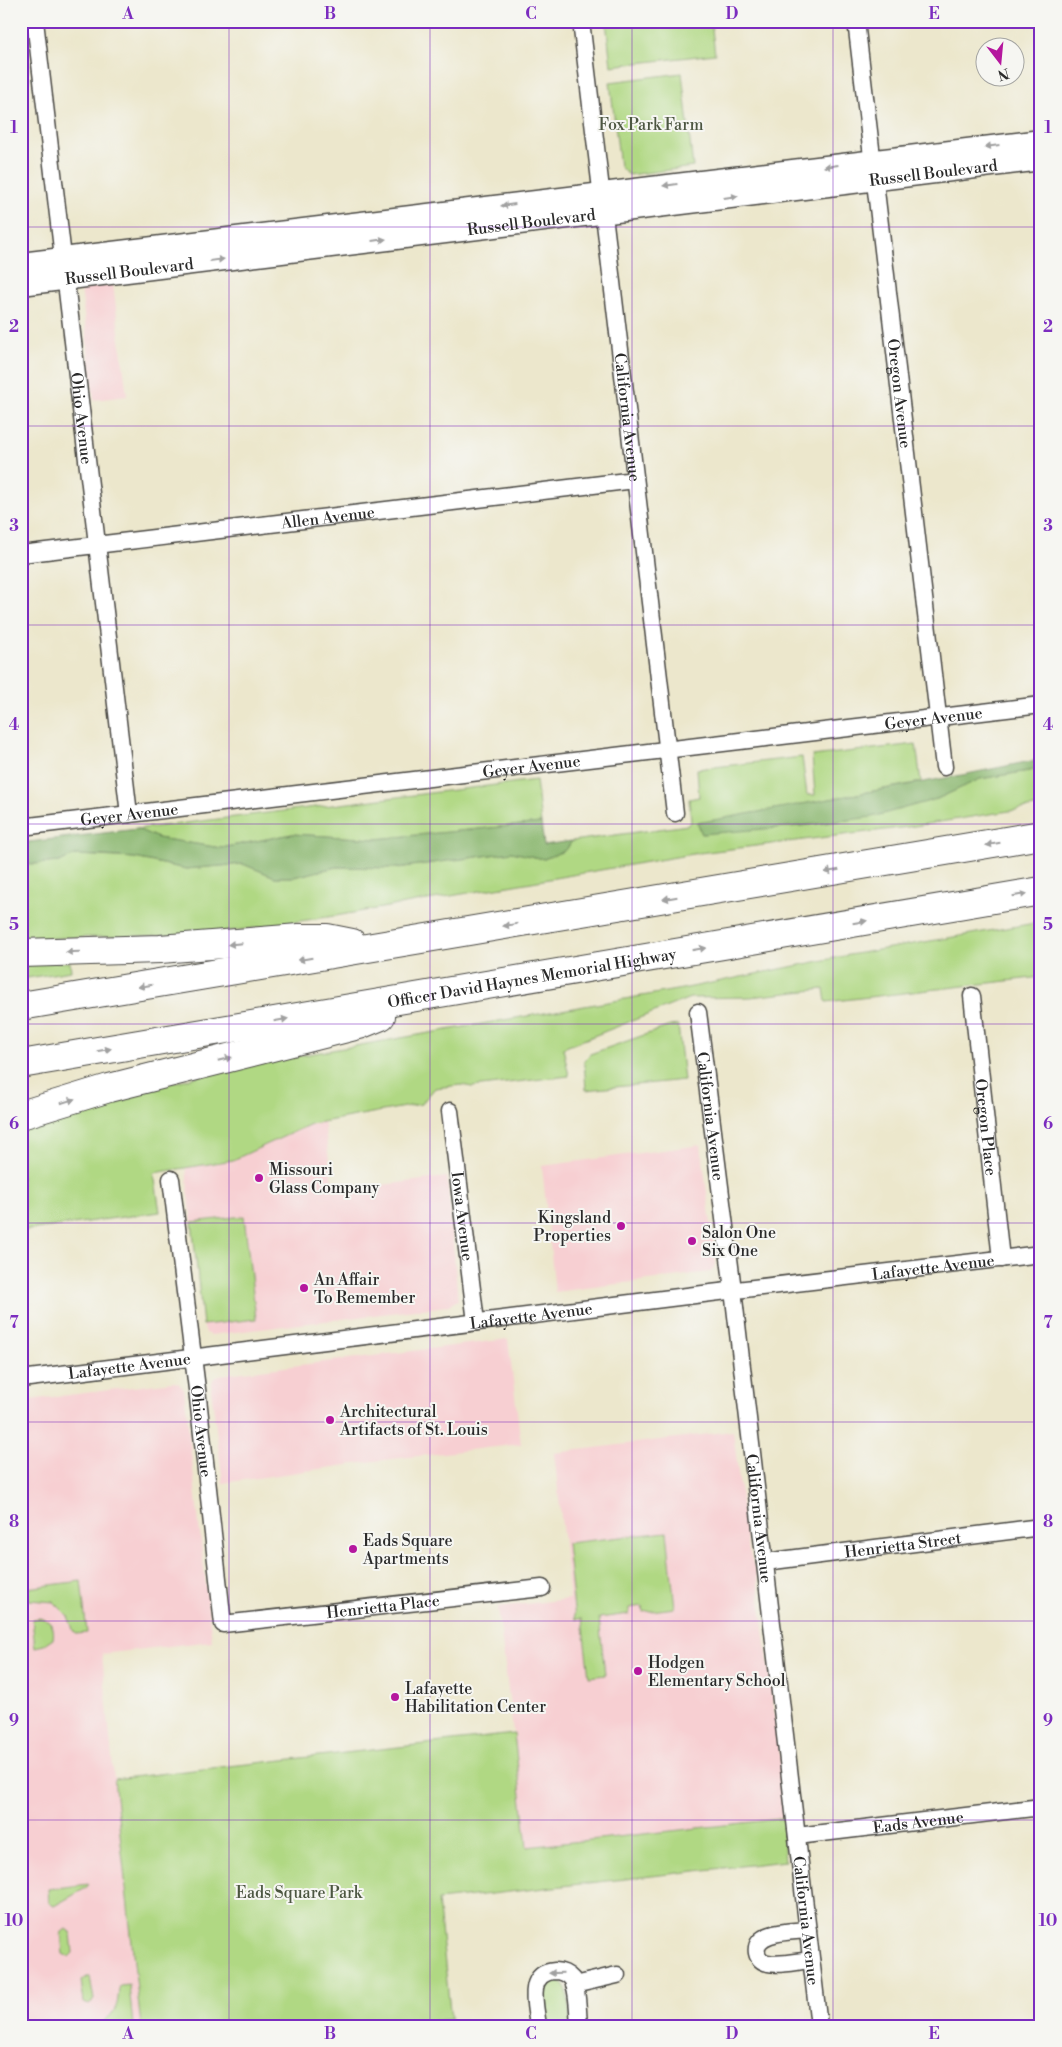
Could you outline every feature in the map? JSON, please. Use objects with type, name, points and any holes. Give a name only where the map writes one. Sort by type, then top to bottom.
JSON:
[{"type":"highway","points":[[21,1006],[1041,835]]},
{"type":"highway","name":"Officer David Haynes Memorial Highway","points":[[21,1064],[1041,891]]},
{"type":"highway","points":[[21,953],[160,949],[299,938],[328,938],[370,948]]},
{"type":"highway","points":[[21,1115],[108,1088],[359,1025],[446,992]]},
{"type":"main road","name":"Russell Boulevard","points":[[21,284],[64,269],[874,170],[1041,141]]},
{"type":"main road","name":"Russell Boulevard","points":[[874,170],[1041,159]]},
{"type":"main road","name":"Russell Boulevard","points":[[21,264],[64,269]]},
{"type":"street","name":"Ohio Avenue","points":[[35,21],[129,814]]},
{"type":"street","name":"California Avenue","points":[[581,21],[675,813]]},
{"type":"street","name":"Oregon Avenue","points":[[856,21],[944,767]]},
{"type":"street","name":"Allen Avenue","points":[[21,554],[635,480]]},
{"type":"street","name":"Geyer Avenue","points":[[21,827],[1041,705]]},
{"type":"street","name":"Oregon Place","points":[[972,996],[1001,1259]]},
{"type":"street","name":"California Avenue","points":[[698,1012],[733,1290],[819,2026]]},
{"type":"street","name":"Iowa Avenue","points":[[450,1110],[476,1322]]},
{"type":"street","name":"Ohio Avenue","points":[[171,1179],[223,1624]]},
{"type":"street","name":"Lafayette Avenue","points":[[21,1380],[733,1290],[1041,1254]]},
{"type":"street","name":"Henrietta Street","points":[[765,1562],[1041,1526]]},
{"type":"street","name":"Henrietta Place","points":[[223,1624],[542,1588]]},
{"type":"street","name":"Eads Avenue","points":[[797,1836],[1041,1807]]},
{"type":"street","points":[[808,1930],[763,1936],[758,1942],[757,1951],[759,1958],[772,1964],[811,1960]]},
{"type":"street","points":[[538,2026],[534,1987],[536,1981],[544,1974],[555,1971],[565,1973],[571,1978],[574,1986],[579,2026]]},
{"type":"street","points":[[574,1986],[617,1975]]},
{"type":"shaded area","points":[[113,284],[127,396],[94,400],[81,288]]},
{"type":"shaded area","points":[[324,1121],[333,1191],[447,1177],[458,1300],[447,1306],[211,1335],[206,1333],[203,1325],[186,1168],[233,1160],[311,1124]]},
{"type":"shaded area","points":[[701,1145],[716,1264],[711,1272],[555,1292],[542,1166]]},
{"type":"shaded area","points":[[508,1339],[521,1444],[375,1461],[223,1483],[211,1389],[213,1380],[219,1375]]},
{"type":"shaded area","points":[[173,1382],[178,1383],[184,1389],[212,1641],[102,1654],[141,2026],[21,2026],[21,1401]]},
{"type":"shaded area","name":"Hodgen Elementary School","points":[[733,1431],[747,1544],[757,1575],[788,1818],[527,1847],[498,1607],[570,1599],[554,1453]]},
{"type":"green space","points":[[606,21],[711,21],[715,54],[611,66]]},
{"type":"green space","name":"Fox Park Farm","points":[[682,73],[693,167],[629,175],[620,167],[610,82]]},
{"type":"green space","points":[[916,744],[921,782],[698,824],[702,834],[937,799],[979,779],[1041,769],[1041,806],[908,827],[699,853],[341,915],[240,930],[177,935],[21,939],[21,865],[59,862],[75,855],[135,858],[186,869],[243,864],[275,877],[294,877],[336,867],[397,868],[512,852],[544,859],[566,850],[572,841],[688,825],[691,821],[689,799],[699,797],[697,769],[802,757],[807,795],[815,795],[812,756]]},
{"type":"green space","points":[[1041,759],[1041,769],[980,779],[937,799],[872,817],[801,826],[702,834],[697,823],[962,775]]},
{"type":"green space","points":[[536,780],[541,823],[376,839],[292,834],[221,848],[158,838],[137,829]]},
{"type":"green space","points":[[541,823],[544,845],[572,841],[566,850],[544,859],[512,852],[397,868],[336,867],[294,877],[275,877],[243,864],[186,869],[135,858],[106,856],[75,855],[59,862],[21,865],[21,843],[137,829],[158,838],[221,848],[292,834],[376,839]]},
{"type":"green space","points":[[1041,922],[1041,977],[826,1002],[824,989],[750,997],[690,998],[563,1048],[569,1076],[472,1087],[461,1085],[435,1088],[421,1104],[311,1124],[233,1160],[154,1173],[160,1212],[21,1231],[21,1123],[229,1068],[682,989],[849,955]]},
{"type":"green space","points":[[21,962],[70,962],[71,971],[21,979]]},
{"type":"green space","points":[[678,1025],[684,1080],[586,1090],[584,1060],[590,1054],[670,1026]]},
{"type":"green space","points":[[244,1216],[256,1319],[203,1325],[192,1222]]},
{"type":"green space","points":[[667,1532],[675,1608],[643,1612],[642,1606],[629,1608],[629,1614],[599,1618],[605,1675],[589,1677],[582,1619],[575,1619],[567,1543]]},
{"type":"green space","points":[[81,1581],[87,1633],[76,1634],[68,1616],[54,1602],[29,1600],[27,1588]]},
{"type":"green space","points":[[41,1618],[48,1621],[52,1626],[54,1632],[53,1639],[44,1645],[35,1647],[32,1619]]},
{"type":"green space","name":"Eads Square Park","points":[[514,1734],[527,1847],[788,1818],[784,1848],[785,1861],[438,1900],[451,2019],[392,2026],[141,2026],[114,1779]]},
{"type":"green space","points":[[89,1884],[86,1888],[54,1906],[49,1903],[48,1889]]},
{"type":"green space","points":[[66,1929],[71,1933],[73,1953],[69,1957],[63,1954],[61,1933]]},
{"type":"green space","points":[[90,1977],[94,2000],[89,2004],[84,2002],[81,1981]]},
{"type":"green space","points":[[557,1981],[562,1983],[567,1991],[571,2026],[547,2026],[544,1988],[551,1982]]},
{"type":"green space","points":[[129,1985],[133,2026],[94,2026],[107,2019],[116,2008],[120,1986]]},
{"type":"place","name":"Missouri Glass Company","points":[[259,1178]]},
{"type":"place","name":"Kingsland Properties","points":[[621,1226]]},
{"type":"place","name":"Salon One Six One","points":[[692,1241]]},
{"type":"place","name":"An Affair To Remember","points":[[304,1288]]},
{"type":"place","name":"Architectural Artifacts of St. Louis","points":[[330,1420]]},
{"type":"place","name":"Eads Square Apartments","points":[[353,1549]]},
{"type":"place","name":"Hodgen Elementary School","points":[[638,1671]]},
{"type":"place","name":"Lafayette Habilitation Center","points":[[395,1697]]}]
